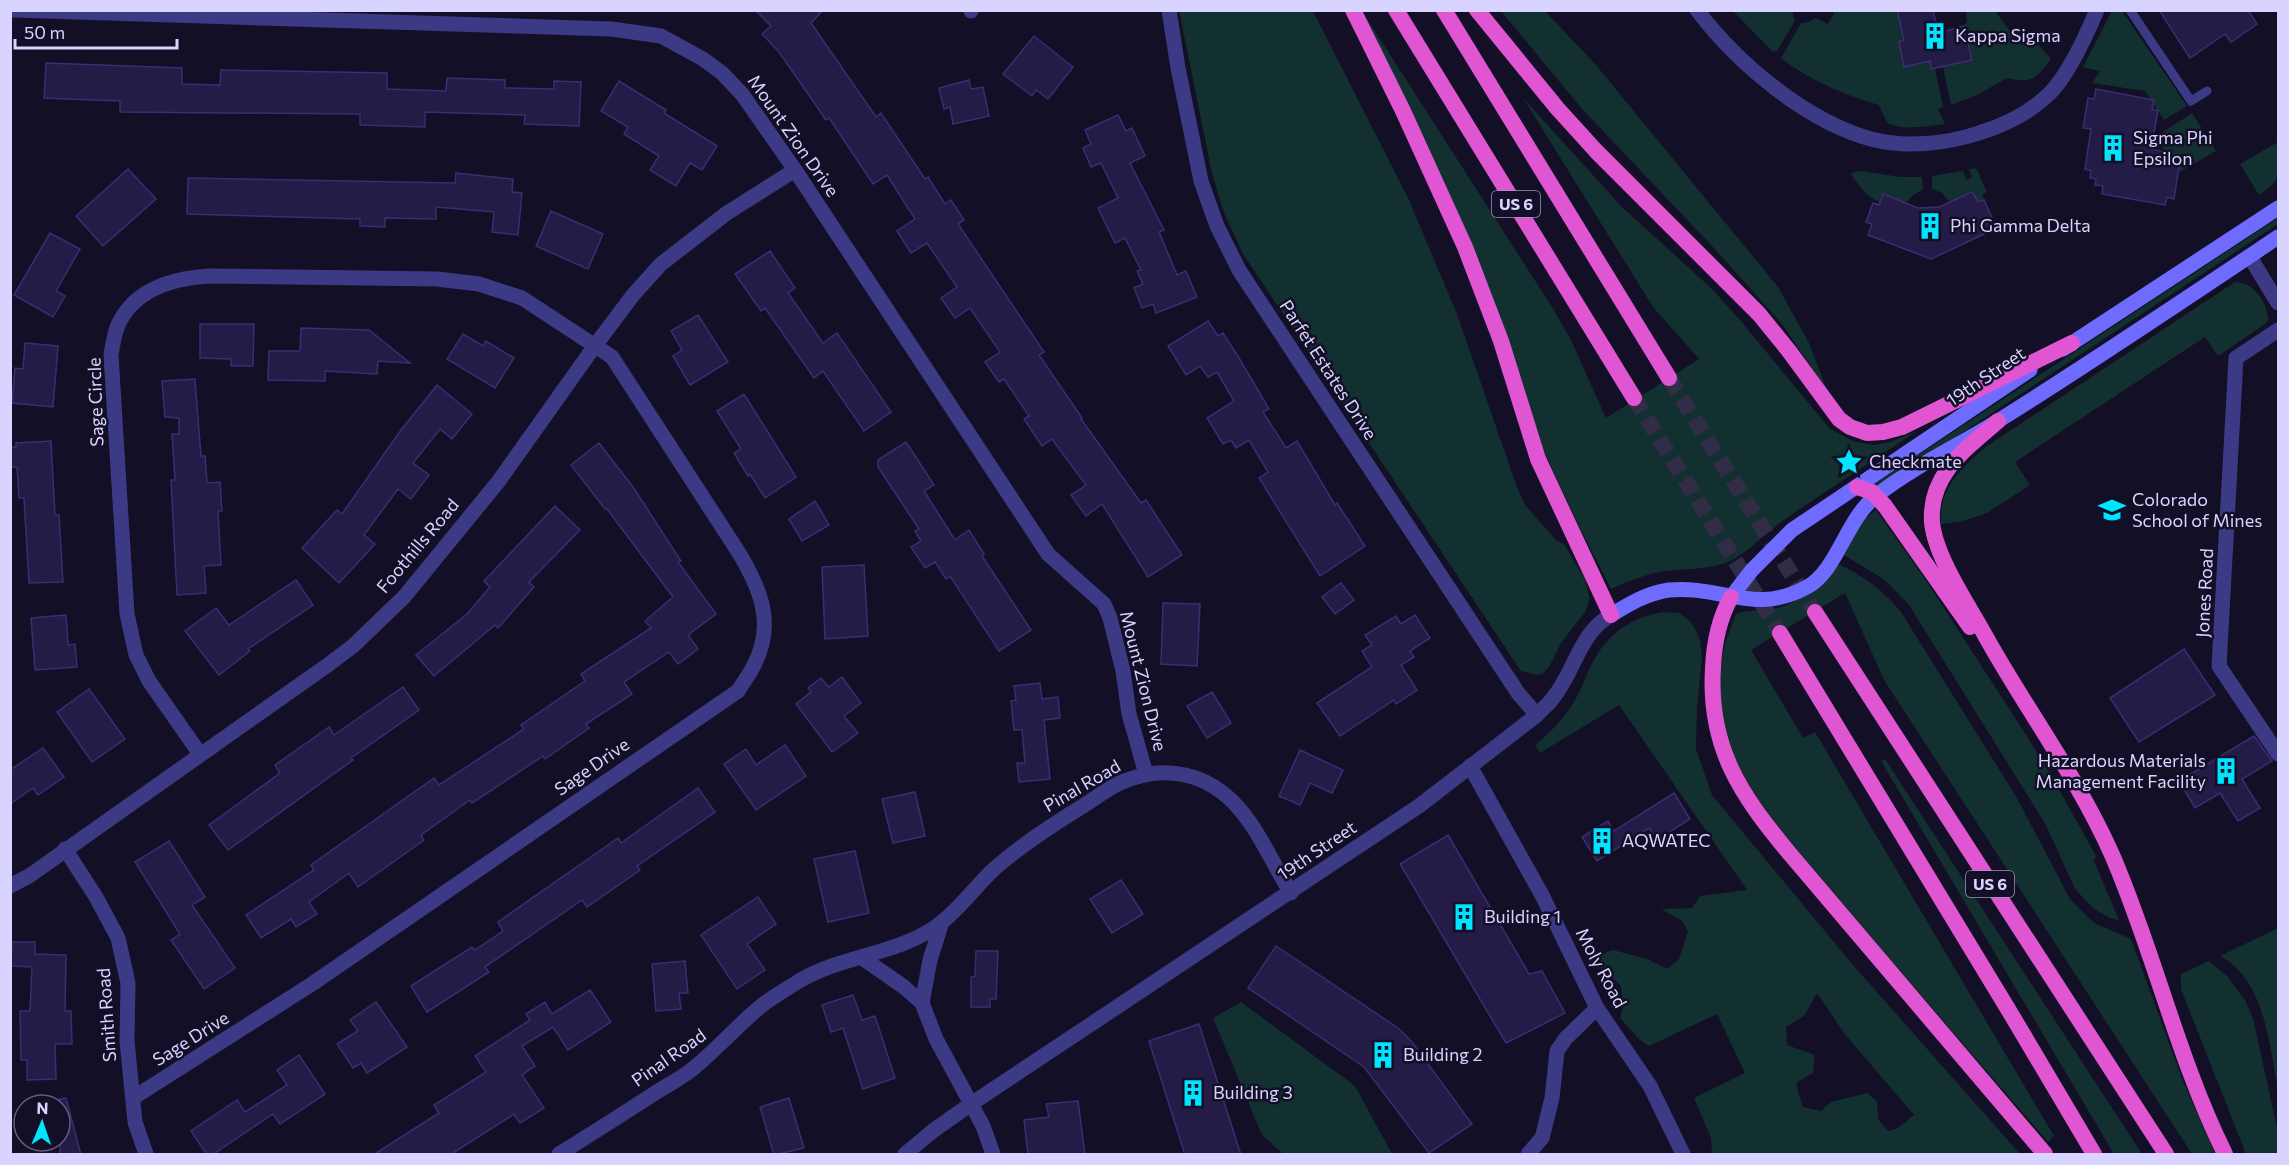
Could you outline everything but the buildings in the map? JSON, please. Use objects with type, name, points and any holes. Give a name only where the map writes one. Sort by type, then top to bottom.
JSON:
[{"type":"highway","points":[[1353,10],[1465,247],[1501,341],[1539,459],[1611,615]]},
{"type":"highway","name":"US 6","points":[[1396,10],[1634,398]]},
{"type":"highway","name":"US 6","points":[[1444,10],[1669,378]]},
{"type":"highway","points":[[1477,10],[1553,103],[1596,151],[1753,308],[1790,351],[1834,414],[1850,428],[1875,433],[1902,427],[2072,343]]},
{"type":"highway","points":[[1998,421],[1963,451],[1943,475],[1935,494],[1932,522],[1935,539],[1941,553],[2013,686]]},
{"type":"highway","points":[[1857,486],[1876,496],[2013,686],[2078,789],[2110,851],[2144,937],[2187,1066],[2225,1155]]},
{"type":"highway","points":[[1731,597],[1720,623],[1715,644],[1714,707],[1718,734],[1725,757],[1743,794],[1775,836],[2045,1155]]},
{"type":"highway","name":"US 6","points":[[1815,612],[2166,1155]]},
{"type":"highway","name":"US 6","points":[[1780,633],[2094,1155]]},
{"type":"main road","name":"19th Street","points":[[1731,597],[1752,570],[1786,535],[2278,208]]},
{"type":"main road","name":"19th Street","points":[[1611,615],[1644,597],[1665,591],[1684,590],[1753,600],[1772,600],[1797,592],[1814,583],[1828,567],[1853,521],[1876,496],[1943,452],[1998,421],[2278,237]]},
{"type":"street","name":"Mount Zion Drive","points":[[14,10],[611,29],[661,36],[703,59],[722,73],[742,94],[795,170],[1048,554],[1104,604],[1110,618],[1123,671],[1129,714],[1146,774]]},
{"type":"street","name":"Parfet Estates Drive","points":[[1169,10],[1200,181],[1217,226],[1239,270],[1518,693],[1537,714]]},
{"type":"street","points":[[1697,10],[1744,60],[1796,104],[1827,121],[1871,138],[1894,142],[1957,140],[1997,128],[2040,102],[2052,92],[2061,78],[2082,43],[2097,10]]},
{"type":"street","name":"Foothills Road","points":[[10,886],[29,876],[353,646],[404,597],[498,482],[594,347],[633,295],[661,264],[727,213],[795,170]]},
{"type":"street","points":[[2250,257],[2278,303]]},
{"type":"street","name":"Sage Circle","points":[[200,754],[149,681],[136,655],[127,614],[111,355],[119,323],[133,304],[156,286],[184,277],[437,279],[479,284],[522,298],[594,347]]},
{"type":"street","name":"Jones Road","points":[[2278,330],[2236,358],[2219,666],[2278,754]]},
{"type":"street","name":"Sage Drive","points":[[133,1098],[150,1090],[163,1077],[190,1064],[312,984],[738,691],[755,664],[763,640],[764,616],[762,600],[755,580],[612,357],[594,347]]},
{"type":"street","name":"19th Street","points":[[905,1155],[934,1130],[971,1104],[1419,806],[1537,714],[1553,698],[1584,641],[1595,627],[1611,615]]},
{"type":"street","name":"Moly Road","points":[[1470,766],[1543,897],[1597,1008],[1650,1086],[1683,1155]]},
{"type":"street","name":"Pinal Road","points":[[559,1155],[688,1072],[783,991],[825,969],[915,938],[942,922],[994,869],[1042,832],[1121,782],[1146,774],[1168,773],[1185,775],[1222,791],[1251,823],[1291,893]]},
{"type":"street","name":"Smith Road","points":[[65,849],[96,897],[118,938],[128,983],[127,1041],[135,1122],[146,1155]]},
{"type":"street","name":"Pinal Road","points":[[922,1003],[930,960],[942,922]]},
{"type":"street","points":[[861,957],[904,987],[922,1003],[936,1039],[983,1126],[993,1155]]},
{"type":"street","points":[[1528,1155],[1542,1138],[1552,1098],[1557,1051],[1566,1038],[1597,1008]]},
{"type":"lane","points":[[2130,10],[2191,101],[2207,91]]},
{"type":"green space","points":[[1179,11],[1313,11],[1409,200],[1457,314],[1518,490],[1526,506],[1557,541],[1564,544],[1585,580],[1590,599],[1585,612],[1561,643],[1549,667],[1542,674],[1521,671],[1243,254],[1224,213],[1212,173]]},
{"type":"green space","points":[[1362,11],[1552,307],[1570,338],[1606,418],[1699,359],[1653,307],[1523,98],[1621,206],[1712,289],[1830,429],[1853,441],[1874,445],[1890,442],[1917,431],[1788,517],[1730,561],[1707,567],[1653,574],[1611,589],[1546,456],[1489,287]]},
{"type":"green space","points":[[1501,11],[1545,11],[1596,65],[1778,287],[1809,343],[1827,390],[1782,324],[1712,246],[1583,110]]},
{"type":"green space","points":[[1733,11],[1792,11],[1795,21],[1777,51],[1772,51]]},
{"type":"green space","points":[[1835,11],[1897,11],[1904,40],[1899,42],[1904,66],[1930,61],[1931,68],[1935,68],[1943,107],[1938,109],[1945,124],[1908,127],[1887,123],[1879,105],[1827,86],[1781,58],[1801,23],[1810,22],[1815,18],[1828,24]]},
{"type":"green space","points":[[1966,11],[1995,11],[2018,42],[2035,41],[2051,59],[2033,78],[2022,80],[2007,78],[1975,96],[1951,105],[1943,66],[1972,59],[1964,26],[1967,21]]},
{"type":"green space","points":[[2112,11],[2122,11],[2187,106],[2164,120],[2145,91],[2092,83],[2100,71],[2083,67]]},
{"type":"green space","points":[[2192,113],[2216,151],[2178,173],[2179,167],[2173,166],[2174,158],[2167,157],[2162,152],[2164,134],[2160,134]]},
{"type":"green space","points":[[2278,142],[2279,173],[2273,184],[2259,195],[2240,164]]},
{"type":"green space","points":[[1976,168],[1987,192],[1982,195],[1984,200],[1978,202],[1972,192],[1950,202],[1942,193],[1932,189],[1932,176],[1963,171],[1966,180],[1972,178],[1969,169]]},
{"type":"green space","points":[[1860,171],[1901,177],[1922,177],[1923,190],[1913,195],[1906,203],[1883,194],[1880,203],[1866,194],[1851,175]]},
{"type":"green space","points":[[2278,218],[2278,224],[1877,489],[1874,484]]},
{"type":"green space","points":[[2235,282],[2248,285],[2259,295],[2268,314],[2268,321],[2265,324],[2218,356],[2205,337],[2015,462],[2030,485],[1987,513],[1960,522],[1941,524],[1943,500],[1948,489],[1969,462],[1987,446]]},
{"type":"green space","points":[[1876,510],[1927,582],[2047,768],[2096,856],[2094,861],[2119,920],[2112,919],[2094,909],[2075,889],[2046,825],[1909,605],[1885,580],[1844,555],[1861,522]]},
{"type":"green space","points":[[1838,564],[1872,584],[1901,612],[2017,798],[2070,899],[2094,923],[2131,939],[2183,1081],[2215,1154],[2192,1154],[1884,680],[1845,593],[1751,650],[1803,738],[1815,732],[2054,1136],[2048,1142],[1776,824],[1747,782],[1727,738],[1721,707],[1720,685],[1723,653],[1736,614],[1773,609],[1801,598]]},
{"type":"green space","points":[[1679,613],[1689,620],[1700,640],[1702,658],[1696,749],[1712,795],[1853,965],[2020,1154],[1712,1154],[1711,1138],[1694,1098],[1745,1073],[1717,1014],[1649,1046],[1639,1039],[1620,1018],[1623,1007],[1621,986],[1590,958],[1613,950],[1647,959],[1667,969],[1679,959],[1688,932],[1682,921],[1661,909],[1692,908],[1700,896],[1747,890],[1619,705],[1540,753],[1535,745],[1567,713],[1595,658],[1608,640],[1624,626],[1654,614]],"holes":[[[1817,993],[1844,1033],[1914,1115],[1898,1128],[1888,1131],[1878,1119],[1877,1101],[1867,1093],[1831,1102],[1821,1111],[1803,1107],[1797,1082],[1813,1073],[1815,1055],[1787,1045],[1786,1027],[1804,1016]]]},
{"type":"green space","points":[[1885,759],[2142,1154],[2114,1154],[1881,761]]},
{"type":"green space","points":[[2278,928],[2278,1089],[2268,1034],[2256,997],[2247,980],[2220,956]]},
{"type":"green space","points":[[2209,961],[2227,976],[2245,1000],[2253,1019],[2278,1132],[2278,1154],[2246,1154],[2181,989],[2181,974]]},
{"type":"green space","points":[[1241,1002],[1355,1086],[1392,1154],[1283,1154],[1262,1135],[1213,1018]]},
{"type":"tunnel","points":[[1669,378],[1815,612]]},
{"type":"tunnel","points":[[1634,398],[1780,633]]},
{"type":"place","name":"Kappa Sigma","points":[[1935,36]]},
{"type":"place","name":"Sigma Phi Epsilon","points":[[2113,148]]},
{"type":"place","name":"Phi Gamma Delta","points":[[1930,226]]},
{"type":"place","name":"Checkmate","points":[[1849,462]]},
{"type":"place","name":"Colorado School of Mines","points":[[2112,510]]},
{"type":"place","name":"Hazardous Materials Management Facility","points":[[2226,771]]},
{"type":"place","name":"AQWATEC","points":[[1602,841]]},
{"type":"place","name":"Building 1","points":[[1464,917]]},
{"type":"place","name":"Building 2","points":[[1383,1055]]},
{"type":"place","name":"Building 3","points":[[1193,1093]]}]
